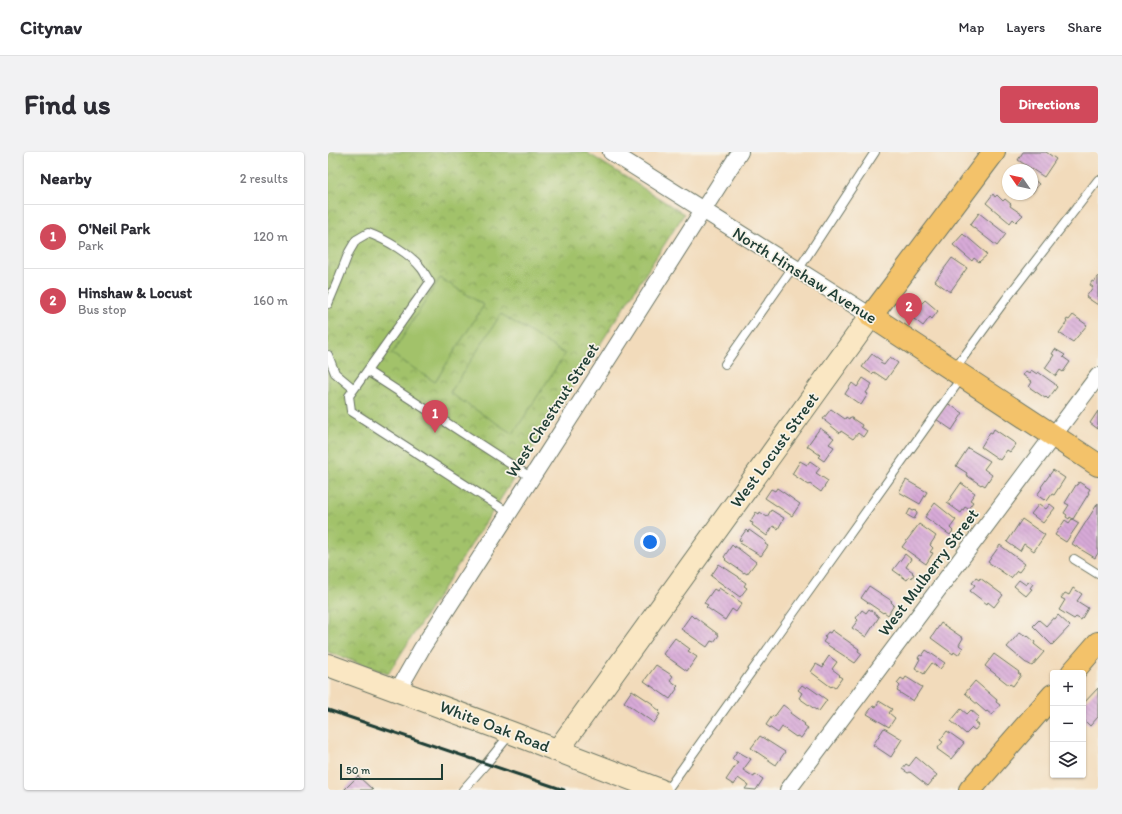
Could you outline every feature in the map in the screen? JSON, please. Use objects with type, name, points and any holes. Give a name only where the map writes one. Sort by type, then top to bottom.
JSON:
[{"type":"main road","name":"West Locust Street","points":[[871,316],[994,152]]},
{"type":"main road","name":"North Hinshaw Avenue","points":[[871,316],[1098,465]]},
{"type":"main road","points":[[1075,670],[1098,643]]},
{"type":"main road","points":[[970,790],[1050,698]]},
{"type":"street","name":"North Hinshaw Avenue","points":[[611,152],[871,316]]},
{"type":"street","name":"West Chestnut Street","points":[[398,690],[422,648],[740,152]]},
{"type":"street","name":"West Locust Street","points":[[558,750],[871,316]]},
{"type":"street","name":"West Mulberry Street","points":[[788,790],[1098,376]]},
{"type":"street","name":"White Oak Road","points":[[328,665],[558,750],[627,784],[660,790]]},
{"type":"lane","points":[[725,364],[795,269],[875,152]]},
{"type":"lane","points":[[667,790],[958,374],[1006,299],[1098,180]]},
{"type":"lane","points":[[328,304],[349,252],[356,240],[368,233],[380,237],[406,253],[422,268],[430,282],[349,396],[351,411],[509,513]]},
{"type":"lane","points":[[328,355],[336,373],[354,389]]},
{"type":"lane","points":[[367,371],[532,478]]},
{"type":"lane","points":[[1074,559],[1098,574]]},
{"type":"lane","points":[[463,790],[512,733]]},
{"type":"green space","points":[[328,152],[586,152],[684,214],[388,674],[328,652]]},
{"type":"green space","points":[[440,278],[484,305],[435,382],[392,354]]},
{"type":"green space","points":[[501,314],[565,354],[513,434],[450,393]]},
{"type":"building","points":[[1023,152],[1046,152],[1056,159],[1044,177],[1038,173],[1038,164],[1024,164],[1018,160]]},
{"type":"building","points":[[993,194],[995,197],[997,195],[1003,201],[1006,200],[1011,204],[1010,206],[1023,215],[1016,222],[1013,219],[1010,223],[986,203]]},
{"type":"building","points":[[979,213],[1006,234],[997,246],[970,225]]},
{"type":"building","points":[[963,234],[986,253],[985,254],[987,255],[979,262],[974,258],[972,261],[953,245]]},
{"type":"building","points":[[952,258],[967,268],[950,292],[935,281]]},
{"type":"building","points":[[1098,276],[1098,305],[1086,297],[1093,287],[1090,285],[1092,281],[1094,282]]},
{"type":"building","points":[[925,300],[938,311],[932,319],[930,317],[923,326],[909,315],[919,302],[921,304]]},
{"type":"building","points":[[1073,315],[1087,325],[1073,342],[1059,333],[1067,322],[1067,319],[1069,320]]},
{"type":"building","points":[[1055,349],[1065,355],[1063,357],[1070,362],[1063,372],[1060,370],[1056,376],[1045,368],[1054,355],[1052,354]]},
{"type":"building","points":[[872,354],[882,361],[880,363],[884,365],[890,357],[898,363],[886,380],[874,372],[872,374],[862,367]]},
{"type":"building","points":[[1031,370],[1037,374],[1038,372],[1057,387],[1048,399],[1029,387],[1032,382],[1023,375],[1026,371],[1029,373]]},
{"type":"building","points":[[863,378],[872,384],[861,405],[845,394],[852,383],[857,387]]},
{"type":"building","points":[[947,403],[963,413],[952,430],[936,419]]},
{"type":"building","points":[[831,409],[845,419],[846,417],[849,419],[850,417],[862,425],[861,427],[867,431],[863,437],[858,433],[853,439],[841,431],[840,433],[825,421],[823,419]]},
{"type":"building","points":[[1098,411],[1098,429],[1090,423]]},
{"type":"building","points":[[820,428],[834,438],[829,444],[834,447],[824,461],[818,457],[820,455],[807,446]]},
{"type":"building","points":[[994,429],[1016,444],[1010,452],[1007,450],[1000,460],[981,447],[990,432],[992,433]]},
{"type":"building","points":[[968,448],[990,461],[984,469],[992,475],[985,486],[966,475],[967,473],[956,466]]},
{"type":"building","points":[[800,461],[807,465],[810,461],[820,468],[816,473],[828,481],[821,492],[792,474]]},
{"type":"building","points":[[1053,470],[1065,478],[1054,495],[1052,494],[1047,501],[1037,495]]},
{"type":"building","points":[[906,480],[927,492],[920,504],[899,492]]},
{"type":"building","points":[[1079,482],[1090,489],[1088,492],[1089,493],[1073,519],[1070,517],[1069,519],[1064,513],[1069,505],[1065,503]]},
{"type":"building","points":[[961,483],[975,493],[970,500],[973,502],[968,509],[965,507],[961,513],[947,503]]},
{"type":"building","points":[[777,488],[800,504],[792,516],[765,498],[771,489],[775,491]]},
{"type":"building","points":[[935,503],[956,520],[950,528],[953,531],[950,535],[925,517]]},
{"type":"building","points":[[1098,503],[1098,553],[1095,558],[1072,544]]},
{"type":"building","points":[[1039,504],[1046,509],[1050,504],[1055,508],[1043,523],[1031,514]]},
{"type":"building","points":[[910,509],[913,511],[916,510],[917,514],[914,519],[907,515]]},
{"type":"building","points":[[771,510],[784,518],[778,529],[773,526],[767,536],[750,522],[756,512],[759,514],[760,512],[767,517]]},
{"type":"building","points":[[1022,519],[1045,535],[1034,551],[1024,544],[1020,551],[1007,542]]},
{"type":"building","points":[[1072,519],[1079,523],[1066,542],[1055,535],[1065,520],[1069,523]]},
{"type":"building","points":[[919,524],[936,536],[930,545],[933,548],[930,552],[933,553],[926,564],[902,547]]},
{"type":"building","points":[[746,530],[748,532],[749,530],[766,542],[765,544],[768,546],[761,556],[740,543],[742,541],[739,540]]},
{"type":"building","points":[[732,545],[756,562],[747,574],[725,560],[726,559],[724,557]]},
{"type":"building","points":[[1000,545],[1025,564],[1019,572],[1017,571],[1011,578],[988,562]]},
{"type":"building","points":[[905,554],[911,559],[906,567],[914,574],[912,578],[910,576],[907,580],[893,570]]},
{"type":"building","points":[[719,564],[746,583],[744,586],[747,588],[740,597],[711,576]]},
{"type":"building","points":[[976,578],[979,580],[980,578],[1003,595],[994,607],[988,602],[987,604],[970,591],[975,585],[972,583]]},
{"type":"building","points":[[1019,580],[1026,585],[1029,581],[1033,584],[1030,588],[1032,589],[1026,596],[1014,586]]},
{"type":"building","points":[[869,586],[892,601],[891,602],[894,605],[888,615],[861,598]]},
{"type":"building","points":[[719,588],[742,603],[736,612],[732,609],[725,620],[706,607],[708,605],[704,603],[714,589],[717,591]]},
{"type":"building","points":[[1073,588],[1082,594],[1077,601],[1088,608],[1081,620],[1076,617],[1074,619],[1059,610],[1065,600],[1061,598],[1065,593],[1069,595]]},
{"type":"building","points":[[869,609],[879,617],[866,637],[852,628],[858,620],[856,618],[862,610],[866,613]]},
{"type":"building","points":[[691,615],[719,635],[714,642],[711,641],[707,647],[681,629]]},
{"type":"building","points":[[1058,615],[1070,626],[1052,645],[1033,626],[1039,620],[1046,626]]},
{"type":"building","points":[[941,623],[963,638],[959,645],[963,648],[958,655],[954,652],[953,654],[931,638]]},
{"type":"building","points":[[832,630],[859,649],[858,651],[862,654],[855,663],[823,642],[826,638],[824,637]]},
{"type":"building","points":[[1020,632],[1027,637],[1028,636],[1035,642],[1034,644],[1044,652],[1032,666],[1026,663],[1007,647]]},
{"type":"building","points":[[675,638],[690,649],[688,651],[697,657],[687,671],[663,654]]},
{"type":"building","points":[[926,650],[945,663],[940,669],[932,663],[924,674],[915,668],[920,659],[918,658],[920,655],[922,656]]},
{"type":"building","points":[[994,654],[1021,675],[1013,686],[1010,684],[1009,685],[985,666]]},
{"type":"building","points":[[829,656],[837,662],[832,669],[842,678],[835,688],[832,686],[831,687],[811,672],[816,664],[823,668],[823,665]]},
{"type":"building","points":[[656,665],[673,676],[670,680],[678,686],[670,699],[644,681]]},
{"type":"building","points":[[906,677],[922,687],[913,701],[897,691],[900,686],[897,683],[901,678],[904,680]]},
{"type":"building","points":[[975,681],[997,700],[996,702],[1000,705],[992,715],[987,711],[986,712],[965,693]]},
{"type":"building","points":[[802,685],[806,688],[807,686],[827,700],[819,711],[799,698],[802,693],[798,690]]},
{"type":"building","points":[[1098,688],[1098,717],[1090,726],[1086,722],[1086,701]]},
{"type":"building","points":[[632,690],[653,704],[652,705],[660,711],[658,713],[660,714],[654,723],[624,702]]},
{"type":"building","points":[[879,701],[892,709],[889,713],[895,718],[889,727],[867,714],[873,706],[876,707]]},
{"type":"building","points":[[783,705],[808,728],[801,738],[796,737],[782,727],[778,733],[766,725],[772,716],[774,717]]},
{"type":"building","points":[[961,709],[967,714],[971,710],[979,717],[975,722],[979,725],[975,730],[972,728],[966,734],[951,721]]},
{"type":"building","points":[[884,728],[902,739],[891,757],[873,745]]},
{"type":"building","points":[[947,731],[964,743],[951,759],[937,749],[943,742],[940,740]]},
{"type":"building","points":[[760,736],[785,752],[776,765],[751,748]]},
{"type":"building","points":[[737,751],[751,759],[743,770],[754,777],[755,774],[763,779],[756,790],[745,789],[748,785],[738,778],[734,785],[726,780],[738,762],[732,759]]},
{"type":"building","points":[[916,757],[937,775],[928,786],[910,772],[908,773],[902,769],[906,764],[909,766]]},
{"type":"building","points":[[358,776],[373,790],[344,790]]},
{"type":"railway","points":[[328,710],[564,790]]},
{"type":"place","name":"Hinshaw & Locust","points":[[909,326]]},
{"type":"place","name":"O'Neil Park","points":[[435,433]]}]
